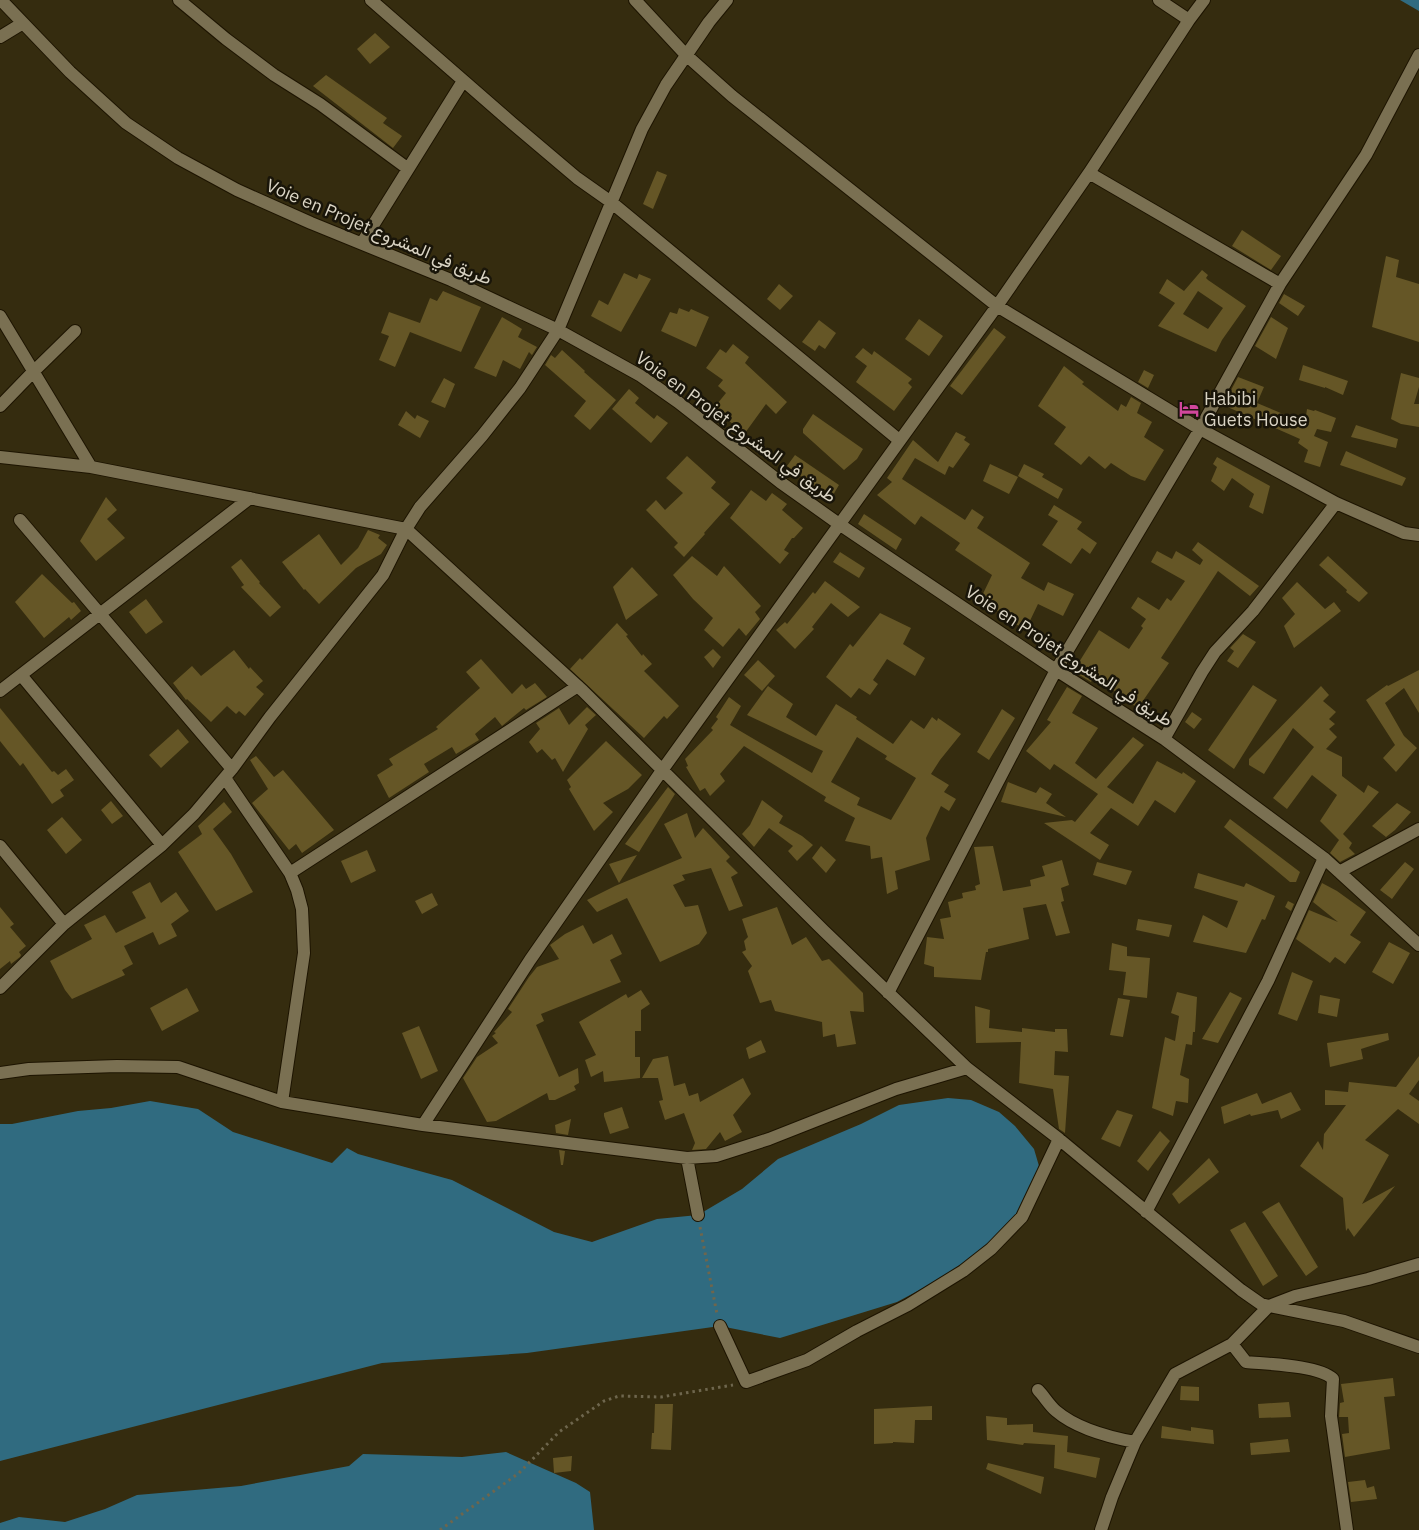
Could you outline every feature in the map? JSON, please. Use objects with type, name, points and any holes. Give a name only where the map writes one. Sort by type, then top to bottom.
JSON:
[{"type":"street","name":"Voie en Projet طريق في المشروع","points":[[1,0],[70,72],[126,123],[178,158],[237,190],[311,223],[451,280],[558,330],[648,381],[678,402],[780,482],[839,524],[1056,670],[1164,739],[1324,858],[1419,945]]},
{"type":"street","points":[[179,0],[274,75],[320,104],[408,168]]},
{"type":"street","points":[[372,0],[577,178],[611,202],[899,440]]},
{"type":"street","points":[[634,0],[686,55],[732,96],[997,306],[1200,429],[1336,503],[1404,533],[1419,535]]},
{"type":"street","points":[[0,988],[64,924],[162,845],[194,814],[384,575],[406,529],[420,507],[482,436],[520,388],[558,330],[642,129],[666,85],[727,0]]},
{"type":"street","points":[[1159,0],[1189,20]]},
{"type":"street","points":[[423,1124],[530,960],[663,769],[997,306],[1090,173],[1189,20],[1204,0]]},
{"type":"street","points":[[0,38],[23,23]]},
{"type":"street","points":[[888,993],[1056,670],[1200,429],[1280,284],[1366,155],[1419,55]]},
{"type":"street","points":[[362,243],[463,81]]},
{"type":"street","points":[[1090,173],[1280,284]]},
{"type":"street","points":[[0,316],[90,467]]},
{"type":"street","points":[[0,406],[75,331]]},
{"type":"street","points":[[0,457],[90,467],[406,529],[578,686],[888,993],[967,1068],[1060,1139],[1241,1290],[1261,1304],[1344,1321],[1419,1347]]},
{"type":"street","points":[[0,691],[250,498]]},
{"type":"street","points":[[1164,739],[1215,652],[1253,611],[1336,503]]},
{"type":"street","points":[[20,520],[100,614],[228,773],[290,873],[302,909],[304,953],[282,1102]]},
{"type":"street","points":[[20,675],[162,845]]},
{"type":"street","points":[[290,873],[578,686]]},
{"type":"street","points":[[1339,872],[1419,829]]},
{"type":"street","points":[[0,846],[64,924]]},
{"type":"street","points":[[1146,1212],[1268,981],[1324,858]]},
{"type":"street","points":[[0,1073],[38,1068],[178,1067],[282,1102],[423,1124],[687,1158],[716,1156],[769,1139],[896,1089],[967,1068]]},
{"type":"street","points":[[720,1326],[746,1382],[807,1360],[908,1305],[963,1271],[990,1249],[1022,1217],[1060,1139]]},
{"type":"street","points":[[687,1158],[698,1214]]},
{"type":"street","points":[[1101,1530],[1112,1497],[1135,1442],[1175,1374],[1232,1344],[1270,1306],[1295,1296],[1368,1279],[1419,1264]]},
{"type":"street","points":[[1232,1344],[1246,1362],[1294,1366],[1328,1375],[1333,1380],[1331,1416],[1347,1530]]},
{"type":"street","points":[[1038,1390],[1055,1411],[1076,1423],[1106,1436],[1135,1442]]},
{"type":"path","points":[[698,1214],[720,1326]]},
{"type":"path","points":[[440,1530],[519,1472],[559,1432],[604,1402],[619,1396],[661,1397],[716,1389],[746,1382]]},
{"type":"water","points":[[1400,0],[1419,0],[1419,11]]},
{"type":"water","points":[[948,1098],[971,1100],[999,1112],[1015,1126],[1034,1149],[1039,1166],[1021,1211],[989,1253],[897,1302],[780,1338],[720,1326],[527,1353],[382,1363],[0,1461],[0,1124],[12,1124],[78,1111],[111,1108],[150,1101],[198,1109],[233,1132],[332,1163],[347,1148],[358,1154],[452,1180],[554,1232],[592,1242],[657,1219],[698,1215],[742,1189],[778,1159],[861,1124],[899,1105]]},
{"type":"water","points":[[506,1452],[576,1483],[590,1492],[594,1530],[0,1530],[0,1523],[19,1517],[65,1522],[105,1509],[137,1495],[241,1486],[349,1466],[363,1454],[462,1457]]},
{"type":"building","points":[[375,33],[390,47],[370,64],[357,49]]},
{"type":"building","points":[[326,75],[387,118],[383,123],[402,136],[393,148],[313,86]]},
{"type":"building","points":[[657,171],[667,175],[653,209],[643,204]]},
{"type":"building","points":[[1242,230],[1281,256],[1271,270],[1232,246]]},
{"type":"building","points":[[1386,256],[1399,260],[1396,277],[1419,284],[1419,342],[1372,327]]},
{"type":"building","points":[[1202,270],[1208,275],[1206,278],[1208,280],[1246,306],[1222,340],[1216,352],[1158,326],[1175,303],[1159,293],[1167,279],[1184,291]],"holes":[[[1198,291],[1223,308],[1208,329],[1183,314]]]},
{"type":"building","points":[[624,273],[637,279],[639,274],[651,279],[621,332],[591,316],[599,300],[608,305]]},
{"type":"building","points":[[779,284],[793,296],[780,310],[767,299]]},
{"type":"building","points":[[443,291],[481,307],[461,352],[410,332],[395,367],[379,360],[389,336],[381,333],[389,312],[420,323],[430,298],[437,301]]},
{"type":"building","points":[[1284,294],[1305,306],[1298,316],[1279,303]]},
{"type":"building","points":[[679,308],[689,312],[691,309],[709,317],[696,347],[661,331],[670,312],[677,314]]},
{"type":"building","points":[[502,317],[522,329],[518,337],[537,347],[532,355],[529,352],[520,369],[503,360],[496,377],[474,368]]},
{"type":"building","points":[[1271,317],[1288,328],[1276,359],[1255,346]]},
{"type":"building","points":[[919,319],[943,336],[929,356],[905,339]]},
{"type":"building","points":[[819,320],[836,333],[825,349],[819,345],[815,351],[802,342]]},
{"type":"building","points":[[994,328],[1006,337],[962,395],[950,386]]},
{"type":"building","points":[[733,344],[749,357],[745,363],[787,402],[776,414],[766,404],[745,433],[713,409],[726,393],[718,386],[723,380],[706,368],[720,349],[726,353]]},
{"type":"building","points":[[863,348],[872,355],[874,351],[912,379],[908,383],[912,387],[894,411],[856,382],[867,366],[855,357]]},
{"type":"building","points":[[562,350],[616,400],[590,430],[574,416],[586,401],[545,365],[551,355],[555,358]]},
{"type":"building","points":[[1303,365],[1348,381],[1343,395],[1325,387],[1299,380]]},
{"type":"building","points":[[1064,366],[1084,382],[1082,384],[1118,411],[1121,404],[1126,407],[1131,397],[1141,403],[1137,413],[1152,422],[1144,437],[1164,450],[1145,481],[1131,476],[1111,463],[1105,469],[1089,456],[1081,465],[1054,444],[1066,427],[1038,406]]},
{"type":"building","points":[[1144,370],[1154,375],[1148,388],[1138,382]]},
{"type":"building","points":[[1401,373],[1419,378],[1419,387],[1414,404],[1419,404],[1419,427],[1401,424],[1391,419]]},
{"type":"building","points":[[1238,377],[1264,387],[1257,403],[1305,423],[1307,409],[1336,418],[1331,432],[1317,429],[1314,436],[1328,442],[1320,467],[1304,462],[1308,450],[1298,443],[1300,439],[1223,405]]},
{"type":"building","points":[[444,378],[455,384],[445,408],[431,402]]},
{"type":"building","points":[[629,389],[639,398],[635,403],[654,419],[657,415],[668,423],[651,443],[612,409]]},
{"type":"building","points":[[406,411],[415,419],[417,415],[429,421],[420,438],[398,425]]},
{"type":"building","points":[[813,414],[863,449],[857,459],[844,470],[803,433],[803,429]]},
{"type":"building","points":[[1356,425],[1398,439],[1396,448],[1351,437]]},
{"type":"building","points":[[956,432],[966,437],[964,440],[970,444],[953,468],[949,466],[945,475],[915,458],[902,479],[965,520],[972,509],[984,517],[977,528],[1030,563],[1021,578],[1044,591],[1048,582],[1074,594],[1063,616],[1038,604],[1026,629],[1013,623],[1015,619],[979,602],[992,575],[955,550],[960,543],[921,516],[915,525],[877,495],[892,482],[887,478],[913,440],[938,462]]},
{"type":"building","points":[[1346,451],[1406,478],[1402,486],[1340,465]]},
{"type":"building","points":[[795,455],[839,485],[830,500],[818,493],[820,491],[806,483],[808,481],[787,466]]},
{"type":"building","points":[[687,456],[716,482],[711,488],[730,504],[684,557],[674,547],[678,543],[646,510],[656,500],[665,510],[683,493],[666,478]]},
{"type":"building","points":[[1217,457],[1270,486],[1263,514],[1249,507],[1254,494],[1232,478],[1224,491],[1211,481],[1217,467],[1213,464]]},
{"type":"building","points":[[990,464],[1018,477],[1009,494],[983,481]]},
{"type":"building","points":[[1024,464],[1044,474],[1042,477],[1063,489],[1058,499],[1018,476]]},
{"type":"building","points":[[751,490],[766,501],[772,493],[787,504],[782,510],[803,528],[792,538],[784,550],[789,553],[780,564],[730,518]]},
{"type":"building","points":[[106,497],[117,510],[107,519],[125,538],[96,561],[80,541]]},
{"type":"building","points":[[1054,505],[1082,522],[1077,529],[1097,543],[1090,554],[1082,548],[1071,564],[1042,545],[1058,521],[1048,515]]},
{"type":"building","points":[[864,514],[902,539],[896,550],[858,524]]},
{"type":"building","points":[[368,530],[380,535],[378,538],[387,545],[381,554],[356,568],[319,604],[304,590],[282,562],[319,534],[341,565],[358,548]]},
{"type":"building","points":[[1198,542],[1259,586],[1250,596],[1218,571],[1161,658],[1169,663],[1138,708],[1125,700],[1126,698],[1093,678],[1091,682],[1076,673],[1079,668],[1076,667],[1099,630],[1129,649],[1143,628],[1141,626],[1146,619],[1131,608],[1138,597],[1159,610],[1167,598],[1171,601],[1185,581],[1151,562],[1157,551],[1172,559],[1176,551],[1200,565],[1203,560],[1192,550]]},
{"type":"building","points":[[840,552],[865,568],[859,578],[833,562]]},
{"type":"building","points":[[692,556],[717,576],[724,566],[761,606],[755,612],[760,619],[746,636],[739,628],[723,647],[704,630],[713,618],[693,599],[673,575]]},
{"type":"building","points":[[1328,556],[1368,593],[1359,602],[1319,565]]},
{"type":"building","points":[[241,559],[259,583],[281,607],[270,617],[241,587],[244,585],[231,567]]},
{"type":"building","points":[[632,567],[658,595],[626,620],[613,587]]},
{"type":"building","points":[[42,574],[72,603],[74,602],[81,611],[71,620],[69,617],[44,638],[15,602]]},
{"type":"building","points":[[825,581],[860,607],[848,617],[831,603],[812,627],[814,629],[795,649],[776,630],[785,622],[787,624],[813,592],[815,594]]},
{"type":"building","points":[[1297,582],[1325,609],[1334,602],[1341,611],[1294,648],[1284,626],[1295,614],[1282,598]]},
{"type":"building","points":[[146,599],[163,622],[146,634],[129,612]]},
{"type":"building","points":[[880,613],[911,628],[903,644],[925,658],[915,676],[887,659],[873,680],[878,684],[870,695],[859,688],[851,698],[826,677],[850,644],[853,647]]},
{"type":"building","points":[[617,623],[628,635],[626,636],[642,656],[643,654],[652,664],[644,671],[679,706],[667,719],[664,716],[644,738],[570,669],[580,658],[582,660]]},
{"type":"building","points":[[1243,634],[1256,642],[1238,668],[1227,661],[1234,651],[1230,648]]},
{"type":"building","points":[[713,649],[721,657],[713,668],[704,657]]},
{"type":"building","points":[[234,650],[249,669],[250,667],[263,681],[256,687],[264,694],[245,716],[239,711],[236,714],[227,706],[211,722],[186,700],[173,683],[192,666],[201,676]]},
{"type":"building","points":[[481,659],[512,694],[522,684],[526,689],[535,683],[547,697],[526,710],[524,708],[502,726],[495,717],[475,734],[479,740],[456,754],[452,747],[424,764],[429,772],[389,798],[377,775],[393,765],[389,759],[438,729],[436,727],[480,688],[466,672]]},
{"type":"building","points":[[758,660],[775,676],[762,691],[744,675]]},
{"type":"building","points":[[1419,670],[1419,713],[1404,688],[1385,703],[1404,736],[1417,748],[1396,772],[1383,758],[1395,745],[1366,700],[1387,685]]},
{"type":"building","points":[[1253,685],[1277,700],[1234,769],[1208,750]]},
{"type":"building","points":[[768,686],[793,704],[786,717],[816,736],[836,704],[893,744],[911,720],[924,729],[932,717],[937,721],[938,718],[961,734],[931,774],[949,785],[944,792],[956,799],[949,811],[941,806],[926,838],[930,860],[895,871],[898,889],[887,894],[882,857],[871,859],[870,846],[845,841],[855,818],[824,801],[826,797],[744,746],[720,774],[725,781],[710,796],[705,788],[700,791],[686,767],[688,766],[685,759],[713,730],[711,728],[718,719],[716,717],[729,697],[741,706],[730,725],[812,773],[823,751],[747,715]],"holes":[[[857,737],[887,756],[885,759],[916,778],[891,820],[857,805],[860,798],[831,782]]]},
{"type":"building","points":[[1321,686],[1329,695],[1323,701],[1336,712],[1329,719],[1335,724],[1329,729],[1337,737],[1326,749],[1342,757],[1342,776],[1364,793],[1368,785],[1379,792],[1343,834],[1352,843],[1349,848],[1355,854],[1340,862],[1330,853],[1339,840],[1320,821],[1337,795],[1312,775],[1287,809],[1273,798],[1314,747],[1293,728],[1264,774],[1249,765],[1249,759]]},
{"type":"building","points":[[1067,687],[1082,696],[1072,713],[1098,728],[1075,763],[1096,779],[1133,737],[1144,745],[1107,787],[1133,804],[1157,761],[1182,774],[1183,772],[1196,781],[1175,813],[1155,800],[1138,826],[1111,808],[1090,833],[1109,845],[1100,860],[1044,823],[1072,820],[1075,822],[1098,794],[1054,764],[1050,770],[1026,751],[1051,722],[1047,720]]},
{"type":"building","points":[[587,707],[596,715],[585,725],[588,729],[563,772],[555,758],[552,760],[542,749],[537,753],[529,742],[540,729],[536,723],[559,708],[569,725]]},
{"type":"building","points":[[0,708],[52,772],[54,771],[58,775],[66,769],[74,780],[60,790],[64,796],[52,804],[23,763],[20,766],[0,741]]},
{"type":"building","points":[[1002,709],[1015,718],[989,760],[977,752]]},
{"type":"building","points":[[1192,712],[1202,719],[1194,729],[1185,722]]},
{"type":"building","points":[[178,729],[189,742],[161,768],[149,755]]},
{"type":"building","points":[[606,741],[642,775],[628,789],[603,803],[613,812],[594,831],[569,789],[571,787],[567,780]]},
{"type":"building","points":[[256,756],[274,777],[283,770],[334,830],[302,853],[296,844],[289,850],[252,803],[268,789],[250,760]]},
{"type":"building","points":[[1008,782],[1036,793],[1040,787],[1052,794],[1046,803],[1066,817],[1001,802]]},
{"type":"building","points":[[668,787],[675,794],[639,852],[625,844]]},
{"type":"building","points":[[762,800],[783,816],[779,823],[802,836],[813,845],[797,861],[788,851],[793,846],[769,828],[754,847],[742,834],[750,825]]},
{"type":"building","points":[[111,801],[123,816],[112,824],[101,810]]},
{"type":"building","points":[[224,802],[232,812],[213,829],[231,854],[253,892],[216,911],[178,852],[202,834],[198,826]]},
{"type":"building","points":[[1397,803],[1411,812],[1386,837],[1372,826]]},
{"type":"building","points":[[687,813],[695,838],[703,828],[730,857],[726,861],[738,873],[731,877],[743,906],[729,911],[711,868],[682,875],[685,880],[673,885],[685,907],[698,905],[707,933],[699,944],[660,962],[627,898],[597,912],[587,900],[682,858],[664,824]]},
{"type":"building","points":[[62,817],[82,840],[66,854],[47,830]]},
{"type":"building","points":[[1230,819],[1300,872],[1296,882],[1290,882],[1224,827]]},
{"type":"building","points":[[821,846],[836,860],[826,873],[812,858]]},
{"type":"building","points":[[993,846],[1003,891],[1031,886],[1030,880],[1045,876],[1042,866],[1062,860],[1069,885],[1061,888],[1064,901],[1061,902],[1070,933],[1056,936],[1046,904],[1023,908],[1029,939],[988,949],[981,980],[934,977],[934,967],[924,964],[927,937],[944,939],[940,919],[951,917],[948,902],[963,898],[962,893],[976,890],[975,886],[980,884],[974,847]]},
{"type":"building","points":[[367,850],[376,871],[351,883],[341,861]]},
{"type":"building","points":[[637,855],[619,883],[609,864]]},
{"type":"building","points":[[1097,862],[1132,871],[1126,885],[1093,875]]},
{"type":"building","points":[[1405,862],[1414,869],[1392,899],[1380,890]]},
{"type":"building","points":[[1198,873],[1244,887],[1246,883],[1275,896],[1265,920],[1262,919],[1246,953],[1193,942],[1203,915],[1227,928],[1238,901],[1194,888]]},
{"type":"building","points":[[150,882],[161,903],[176,892],[189,911],[171,924],[177,936],[159,945],[153,932],[124,946],[133,964],[122,970],[125,975],[72,999],[65,990],[50,961],[92,939],[84,925],[105,915],[116,933],[146,918],[132,892]]},
{"type":"building","points":[[1322,883],[1337,891],[1366,912],[1350,935],[1361,942],[1345,964],[1335,957],[1330,963],[1296,939],[1309,910],[1338,922],[1313,902]]},
{"type":"building","points":[[432,893],[438,905],[422,914],[415,901]]},
{"type":"building","points":[[1288,901],[1294,904],[1291,911],[1285,907]]},
{"type":"building","points":[[0,907],[14,924],[10,927],[26,946],[19,952],[20,957],[11,964],[10,961],[0,969]]},
{"type":"building","points":[[777,907],[792,945],[806,937],[822,961],[829,959],[863,993],[864,1012],[850,1011],[856,1044],[837,1047],[835,1034],[823,1037],[822,1022],[775,1011],[771,1000],[760,1003],[748,971],[752,966],[742,952],[746,950],[744,941],[748,937],[742,919]]},
{"type":"building","points":[[1138,919],[1172,925],[1169,937],[1136,930]]},
{"type":"building","points":[[583,925],[593,944],[612,934],[622,954],[610,960],[621,982],[541,1014],[544,1021],[536,1025],[559,1077],[578,1068],[579,1083],[574,1086],[576,1090],[555,1100],[549,1100],[547,1093],[496,1121],[487,1122],[463,1078],[477,1057],[498,1043],[492,1036],[496,1033],[494,1032],[512,1012],[508,1009],[537,967],[559,959],[550,945],[565,934]]},
{"type":"building","points":[[1389,942],[1410,953],[1393,984],[1372,972]]},
{"type":"building","points":[[1112,943],[1127,947],[1127,956],[1150,958],[1147,998],[1123,995],[1126,972],[1109,970]]},
{"type":"building","points":[[1292,972],[1313,981],[1297,1021],[1278,1014]]},
{"type":"building","points":[[187,988],[199,1011],[162,1031],[150,1008]]},
{"type":"building","points":[[641,990],[650,1004],[641,1010],[641,1031],[635,1031],[635,1057],[640,1057],[640,1078],[604,1082],[603,1071],[591,1077],[585,1060],[596,1055],[579,1022],[626,994],[628,998]]},
{"type":"building","points":[[1177,992],[1197,997],[1195,1032],[1193,1032],[1192,1045],[1186,1044],[1180,1075],[1189,1079],[1188,1103],[1176,1101],[1173,1116],[1152,1108],[1165,1037],[1175,1041],[1179,1016],[1171,1013]]},
{"type":"building","points":[[1230,992],[1242,998],[1218,1043],[1202,1039]]},
{"type":"building","points":[[1320,995],[1340,999],[1337,1017],[1318,1013]]},
{"type":"building","points":[[1118,998],[1130,1000],[1123,1037],[1110,1035]]},
{"type":"building","points":[[975,1006],[990,1010],[989,1028],[1022,1032],[1022,1028],[1055,1032],[1055,1029],[1067,1029],[1068,1052],[1055,1051],[1054,1075],[1069,1076],[1065,1133],[1059,1129],[1053,1089],[1019,1083],[1021,1042],[976,1043]]},
{"type":"building","points":[[419,1026],[438,1071],[421,1079],[402,1033]]},
{"type":"building","points":[[1388,1033],[1389,1040],[1361,1049],[1363,1059],[1330,1067],[1327,1043]]},
{"type":"building","points":[[761,1040],[766,1052],[749,1059],[746,1048]]},
{"type":"building","points":[[668,1056],[674,1086],[685,1083],[689,1096],[698,1093],[700,1102],[743,1078],[751,1094],[733,1115],[742,1132],[725,1141],[720,1132],[706,1149],[692,1150],[695,1143],[684,1113],[665,1120],[659,1101],[663,1100],[658,1078],[642,1078],[653,1059]]},
{"type":"building","points":[[1419,1056],[1419,1080],[1409,1094],[1419,1101],[1419,1124],[1398,1109],[1365,1140],[1389,1155],[1362,1204],[1395,1186],[1354,1237],[1348,1228],[1346,1231],[1343,1198],[1300,1166],[1318,1141],[1323,1150],[1324,1134],[1346,1105],[1325,1105],[1325,1090],[1348,1092],[1349,1082],[1396,1087]]},
{"type":"building","points":[[1291,1092],[1301,1110],[1281,1119],[1278,1110],[1251,1116],[1250,1114],[1224,1124],[1221,1107],[1257,1093],[1262,1104]]},
{"type":"building","points":[[622,1107],[629,1128],[610,1134],[604,1113]]},
{"type":"building","points":[[1117,1110],[1133,1115],[1120,1147],[1101,1139]]},
{"type":"building","points":[[571,1119],[568,1135],[556,1133],[555,1125]]},
{"type":"building","points":[[1160,1131],[1170,1141],[1148,1171],[1137,1161]]},
{"type":"building","points":[[559,1150],[565,1151],[563,1165],[561,1165]]},
{"type":"building","points":[[1209,1158],[1219,1172],[1179,1204],[1172,1194]]},
{"type":"building","points":[[1279,1202],[1318,1267],[1306,1276],[1262,1212]]},
{"type":"building","points":[[1245,1222],[1278,1276],[1263,1286],[1230,1230]]},
{"type":"building","points":[[1393,1378],[1395,1396],[1384,1397],[1390,1449],[1345,1457],[1342,1434],[1349,1433],[1348,1417],[1339,1417],[1340,1403],[1344,1402],[1341,1384]]},
{"type":"building","points":[[1181,1386],[1199,1387],[1199,1401],[1180,1400]]},
{"type":"building","points":[[1289,1402],[1291,1417],[1259,1418],[1258,1404]]},
{"type":"building","points":[[655,1404],[673,1404],[671,1450],[651,1449],[652,1433],[654,1433]]},
{"type":"building","points":[[932,1406],[932,1420],[915,1420],[914,1443],[893,1442],[874,1444],[874,1409]]},
{"type":"building","points":[[986,1416],[1007,1418],[1007,1425],[1033,1424],[1033,1432],[1068,1436],[1067,1452],[1100,1458],[1096,1478],[1054,1468],[1055,1445],[1024,1443],[1023,1445],[987,1440]]},
{"type":"building","points":[[1162,1426],[1191,1431],[1191,1427],[1213,1430],[1214,1444],[1161,1438]]},
{"type":"building","points":[[1288,1439],[1290,1452],[1251,1455],[1250,1443]]},
{"type":"building","points":[[572,1456],[571,1471],[554,1473],[553,1458]]},
{"type":"building","points":[[988,1463],[1044,1477],[1041,1494],[986,1469]]},
{"type":"building","points":[[1365,1480],[1367,1488],[1374,1486],[1377,1499],[1351,1502],[1348,1482]]},
{"type":"place","name":"Habibi Guets House","points":[[1189,409]]}]
